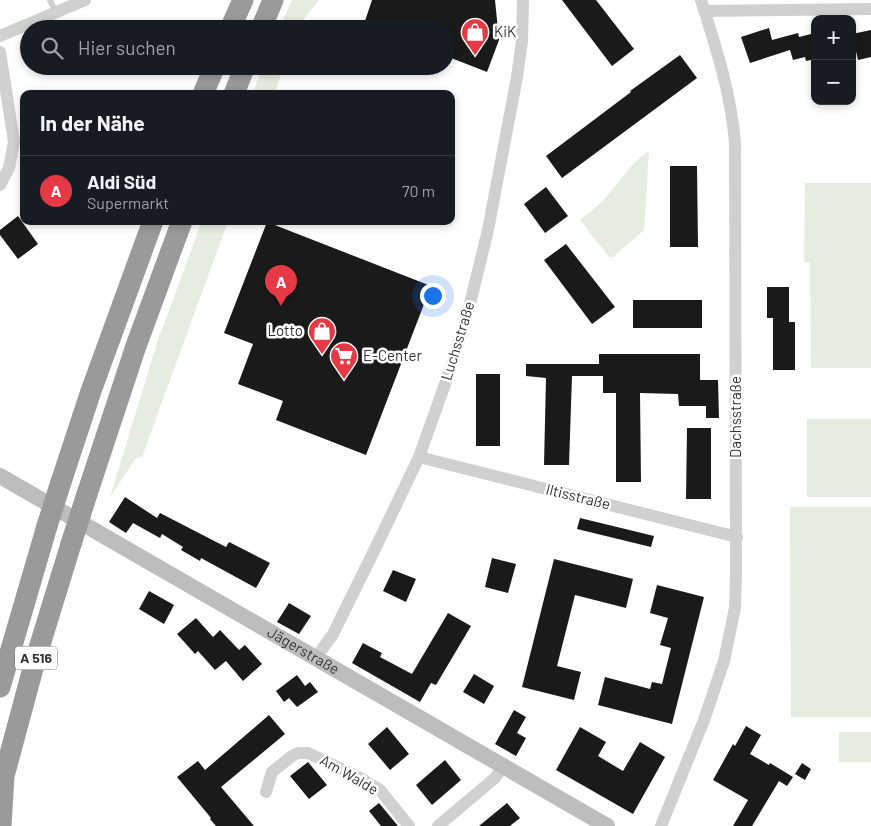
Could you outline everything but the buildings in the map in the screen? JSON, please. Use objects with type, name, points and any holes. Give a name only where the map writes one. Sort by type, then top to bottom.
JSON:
[{"type":"highway","points":[[234,20],[243,0]]},
{"type":"highway","points":[[265,20],[274,0]]},
{"type":"highway","points":[[205,90],[211,75]]},
{"type":"highway","points":[[236,90],[241,75]]},
{"type":"highway","name":"A 516","points":[[0,687],[47,526],[91,391],[152,225]]},
{"type":"highway","name":"A 516","points":[[2,783],[35,661],[70,544],[136,346],[181,225]]},
{"type":"highway","points":[[1,826],[2,783]]},
{"type":"street","points":[[28,20],[53,6],[85,0]]},
{"type":"street","name":"Luchsstraße","points":[[316,658],[333,634],[419,456],[467,316],[488,230],[518,77],[522,41],[523,0]]},
{"type":"street","points":[[703,5],[871,9]]},
{"type":"street","name":"Dachsstraße","points":[[661,826],[704,720],[724,661],[735,608],[735,143],[733,117],[727,90],[703,5]]},
{"type":"street","points":[[0,36],[20,25]]},
{"type":"street","points":[[0,52],[14,142],[9,168],[0,185]]},
{"type":"street","name":"Iltisstraße","points":[[419,456],[736,537]]},
{"type":"street","name":"Jägerstraße","points":[[0,476],[607,826]]},
{"type":"street","name":"Am Walde","points":[[266,792],[272,772],[292,756],[308,752],[380,790],[409,826]]},
{"type":"street","points":[[438,826],[495,778],[502,766]]},
{"type":"shaded area","points":[[292,0],[319,0],[303,20],[283,20]]},
{"type":"shaded area","points":[[260,75],[281,75],[275,90],[254,90]]},
{"type":"shaded area","points":[[649,151],[644,230],[613,257],[609,257],[580,220],[602,202],[635,162]]},
{"type":"shaded area","points":[[805,183],[871,183],[871,368],[811,368],[810,263],[804,262]]},
{"type":"shaded area","points":[[201,225],[227,225],[142,457],[136,458],[110,497],[157,343]]},
{"type":"shaded area","points":[[807,419],[871,419],[871,497],[807,497]]},
{"type":"shaded area","points":[[790,507],[871,507],[871,717],[791,717]]},
{"type":"shaded area","points":[[839,732],[871,732],[871,762],[839,762]]},
{"type":"place","name":"KiK","points":[[475,56]]},
{"type":"place","name":"Aldi Süd","points":[[281,306]]},
{"type":"place","name":"Lotto","points":[[322,355]]},
{"type":"place","name":"E-Center","points":[[344,380]]}]
